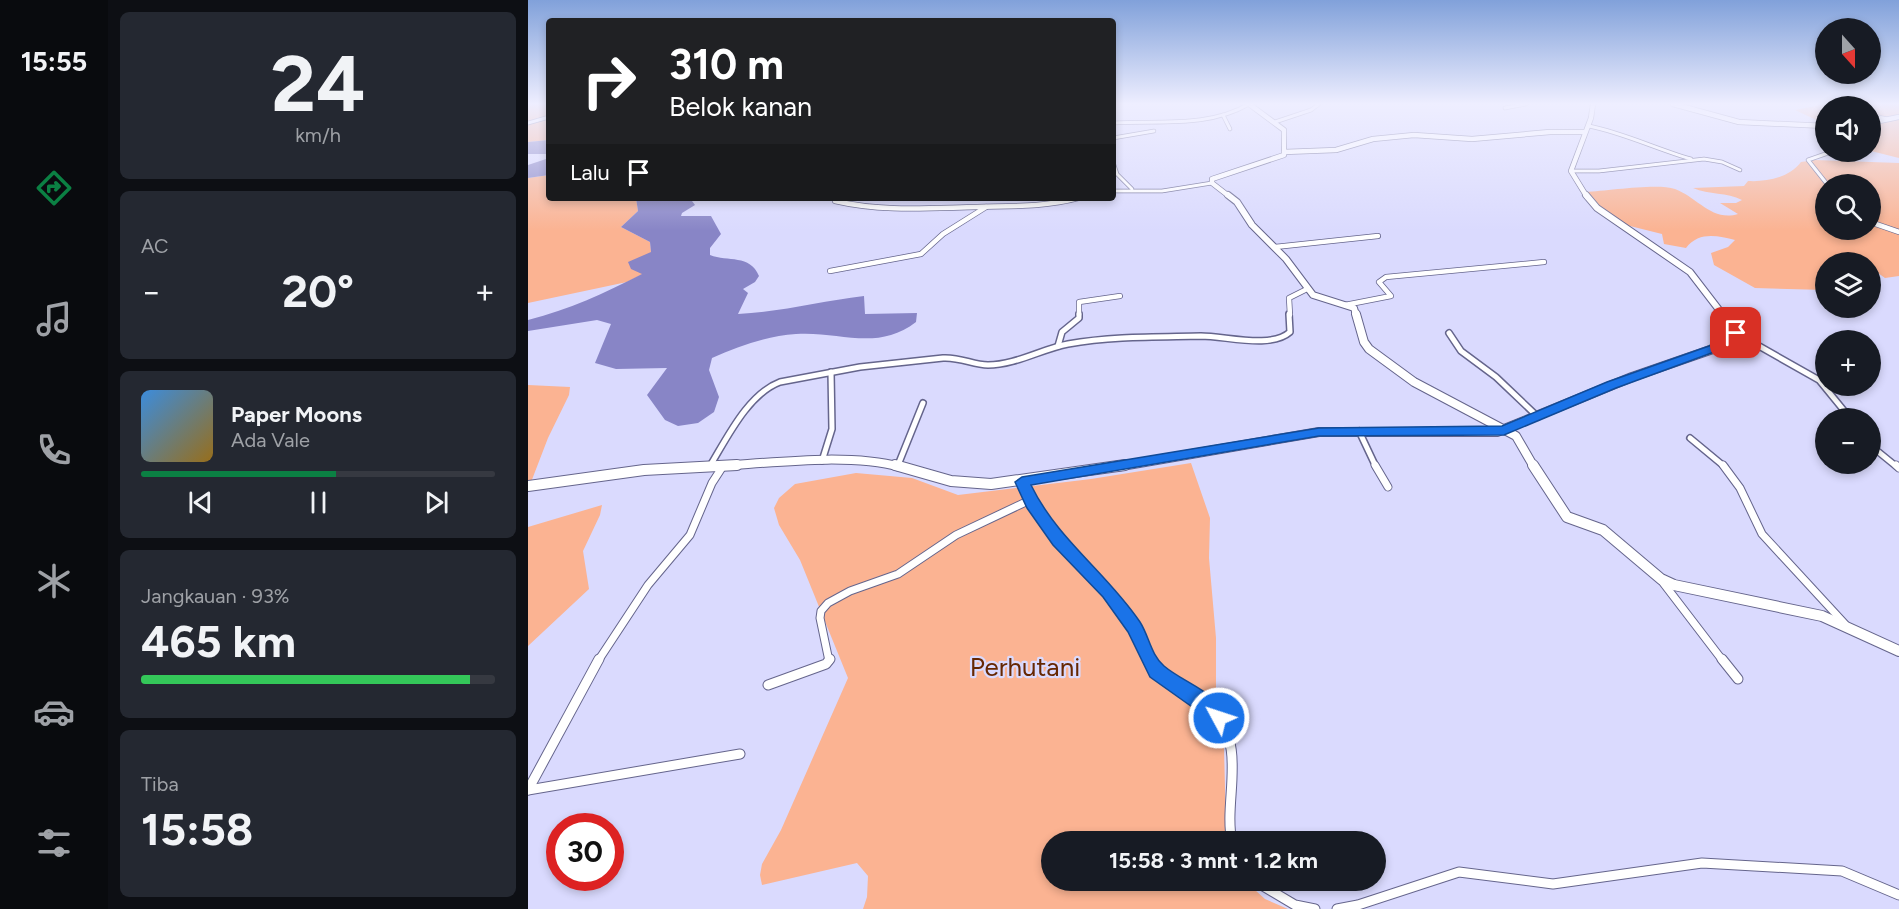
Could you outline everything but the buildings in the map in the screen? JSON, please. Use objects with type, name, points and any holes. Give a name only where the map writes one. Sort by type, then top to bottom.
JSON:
[{"type":"street","points":[[1212,183],[1212,179],[1227,172],[1280,157],[1284,152],[1284,146]]},
{"type":"street","points":[[1284,152],[1336,150],[1348,146]]},
{"type":"street","points":[[1579,146],[1571,171],[1588,199],[1597,208],[1690,272],[1736,333],[1820,380],[1842,408]]},
{"type":"street","points":[[1651,146],[1695,160]]},
{"type":"street","points":[[1815,159],[1808,162],[1818,174]]},
{"type":"street","points":[[1571,171],[1599,171],[1695,160],[1713,160],[1740,170]]},
{"type":"street","points":[[1116,171],[1132,189]]},
{"type":"street","points":[[1116,191],[1162,191],[1212,183],[1233,198],[1252,225],[1275,247],[1307,289],[1318,299],[1356,310],[1364,342],[1369,349],[1404,376],[1520,441],[1547,490],[1567,517],[1603,530],[1661,579],[1674,585],[1822,616],[1845,624],[1899,651]]},
{"type":"street","points":[[836,201],[859,207],[885,208],[987,207],[1051,204],[1064,201]]},
{"type":"street","points":[[830,271],[921,254],[943,234],[987,207]]},
{"type":"street","points":[[1881,226],[1899,232]]},
{"type":"street","points":[[1275,247],[1378,236]]},
{"type":"street","points":[[1344,305],[1391,296],[1379,282],[1386,277],[1514,263],[1544,262]]},
{"type":"street","points":[[710,466],[727,439],[768,386],[831,372],[950,358],[991,365],[1058,346],[1171,336],[1230,335],[1254,341],[1280,340],[1290,332],[1289,298],[1307,289]]},
{"type":"street","points":[[1058,346],[1062,332],[1079,318],[1079,302],[1120,296]]},
{"type":"street","points":[[1449,333],[1461,351],[1496,377],[1538,417]]},
{"type":"street","points":[[528,486],[644,470],[822,461],[875,461],[969,484],[1022,482],[1329,431],[1504,431],[1622,381],[1713,349],[1736,333]]},
{"type":"street","points":[[822,461],[830,442],[834,418],[831,372]]},
{"type":"street","points":[[898,465],[923,403]]},
{"type":"street","points":[[1475,432],[1483,424],[1476,416]]},
{"type":"street","points":[[1359,431],[1367,453],[1388,487]]},
{"type":"street","points":[[1690,438],[1726,468],[1740,487],[1753,521],[1762,534],[1845,624]]},
{"type":"street","points":[[1881,454],[1899,468]]},
{"type":"street","points":[[528,790],[608,647],[648,585],[690,535],[712,483],[723,466]]},
{"type":"street","points":[[1022,482],[1030,500],[1059,541],[1108,593],[1135,628],[1148,659],[1156,671],[1210,707],[1219,718],[1229,742],[1232,831]]},
{"type":"street","points":[[768,685],[826,664],[830,660],[831,656],[820,618],[821,611],[828,603],[850,591],[898,574],[956,535],[1030,500]]},
{"type":"street","points":[[1661,579],[1678,605],[1738,679]]},
{"type":"street","points":[[528,790],[740,754]]},
{"type":"street","points":[[1337,909],[1358,905],[1459,872],[1553,884],[1702,863],[1842,872],[1899,895]]},
{"type":"street","points":[[1271,891],[1295,905],[1315,909]]},
{"type":"green space","points":[[1881,146],[1899,146],[1899,158],[1881,154]]},
{"type":"green space","points":[[1815,160],[1815,162],[1899,163],[1899,276],[1885,278],[1881,275],[1881,252],[1815,252],[1815,290],[1755,288],[1714,265],[1711,253],[1728,247],[1735,240],[1709,236],[1697,239],[1686,248],[1664,244],[1662,234],[1622,224],[1601,210],[1586,192],[1667,187],[1683,193],[1712,212],[1729,216],[1738,214],[1720,203],[1736,203],[1742,200],[1693,188],[1744,186],[1748,181],[1770,180],[1784,175],[1801,162]]},
{"type":"green space","points":[[546,175],[546,201],[636,201],[638,211],[621,227],[650,242],[651,252],[643,274],[627,282],[528,303],[528,178]]},
{"type":"green space","points":[[528,385],[570,387],[569,395],[548,438],[528,490]]},
{"type":"green space","name":"Perhutani","points":[[1191,463],[1210,518],[1209,558],[1216,638],[1216,701],[1224,748],[1227,831],[1041,831],[1041,891],[1256,891],[1265,899],[1288,909],[863,909],[867,897],[868,876],[857,863],[762,885],[760,875],[762,864],[781,830],[848,678],[800,560],[779,525],[774,508],[779,498],[795,484],[856,473],[912,478],[958,495],[1091,479]]},
{"type":"green space","points":[[602,505],[600,515],[583,551],[589,589],[528,646],[528,527]]},
{"type":"shaded area","points":[[528,146],[546,146],[546,154],[528,154]]},
{"type":"shaded area","points":[[546,159],[546,175],[528,178],[528,165]]},
{"type":"shaded area","points":[[636,201],[692,201],[695,205],[681,216],[711,216],[721,234],[710,248],[710,255],[750,264],[759,276],[755,282],[743,289],[748,293],[738,314],[864,296],[865,314],[917,313],[916,322],[901,331],[872,338],[812,334],[774,337],[712,358],[709,370],[719,397],[714,412],[698,423],[678,426],[665,420],[647,395],[667,368],[616,369],[595,363],[611,324],[597,320],[528,331],[528,320],[586,300],[642,274],[631,269],[628,262],[651,252],[650,242],[621,227],[638,211]]},
{"type":"route","points":[[1219,718],[1210,707],[1156,671],[1148,659],[1135,628],[1108,593],[1081,567],[1059,541],[1032,504],[1022,482],[1188,456],[1319,432],[1504,431],[1611,385],[1713,349],[1736,333]]}]
